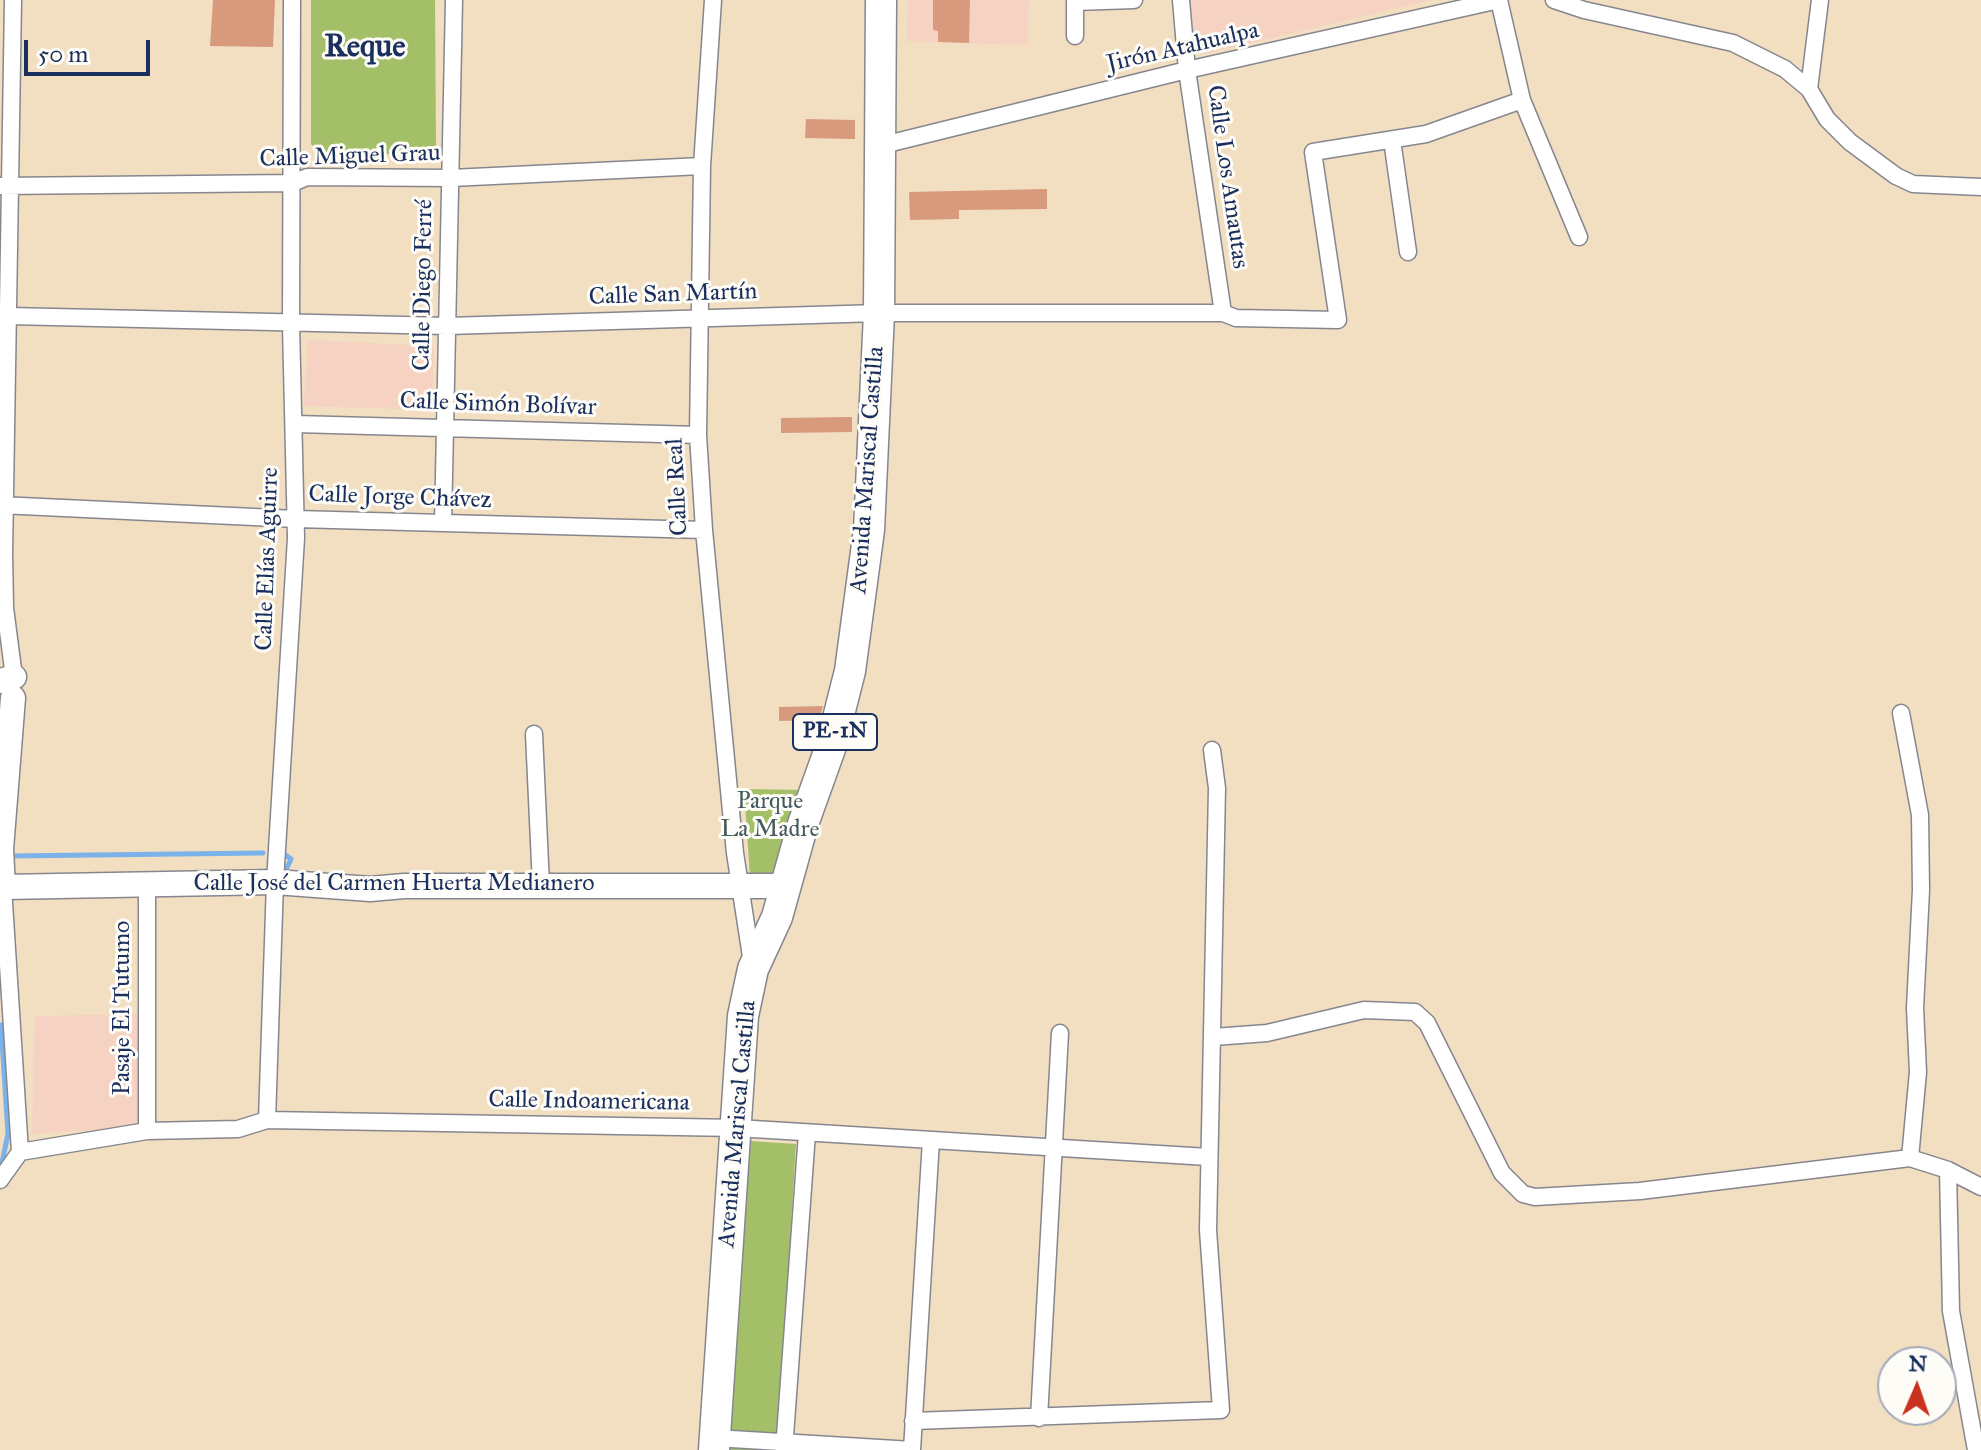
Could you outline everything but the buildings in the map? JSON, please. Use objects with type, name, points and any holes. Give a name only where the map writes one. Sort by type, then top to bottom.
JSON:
[{"type":"highway","name":"Avenida Mariscal Castilla","points":[[714,1444],[743,1016],[753,969],[777,917],[803,824],[831,746],[850,671],[869,530],[879,313],[881,0]]},
{"type":"street","points":[[0,1180],[20,1152],[6,1010],[2,867],[10,684],[3,505],[6,186],[13,0]]},
{"type":"street","name":"Calle Elías Aguirre","points":[[267,1120],[275,882],[296,519],[296,424],[291,325],[292,0]]},
{"type":"street","name":"Calle Diego Ferré","points":[[443,523],[454,0]]},
{"type":"street","name":"Calle Real","points":[[713,0],[702,166],[698,435],[704,530],[740,884],[753,969]]},
{"type":"street","points":[[1075,36],[1075,1],[1134,0]]},
{"type":"street","name":"Calle Los Amautas","points":[[1181,0],[1187,70],[1223,313]]},
{"type":"street","points":[[1499,0],[1522,100],[1579,237]]},
{"type":"street","name":"Jirón Atahualpa","points":[[879,146],[1187,70],[1499,0]]},
{"type":"street","points":[[1554,0],[1584,10],[1733,43],[1785,69],[1809,89],[1827,119],[1850,142],[1896,176],[1913,184],[1981,187]]},
{"type":"street","points":[[1809,89],[1820,0]]},
{"type":"street","points":[[1408,252],[1392,140],[1426,134],[1522,100]]},
{"type":"street","name":"Calle San Martín","points":[[5,319],[447,326],[879,313],[1223,313],[1236,318],[1338,320],[1313,152],[1392,140]]},
{"type":"street","name":"Calle Miguel Grau","points":[[6,186],[293,183],[307,177],[451,178],[702,166]]},
{"type":"street","name":"Calle Simón Bolívar","points":[[296,424],[698,435]]},
{"type":"street","name":"Calle Jorge Chávez","points":[[3,505],[296,519],[704,530]]},
{"type":"street","points":[[0,645],[10,684]]},
{"type":"street","points":[[1901,713],[1909,741],[1920,830],[1915,1008],[1918,1072],[1910,1158]]},
{"type":"street","points":[[534,734],[541,885]]},
{"type":"street","points":[[913,1421],[1221,1410],[1210,1278],[1208,1157],[1214,1037],[1217,788],[1212,750]]},
{"type":"street","name":"Calle José del Carmen Huerta Medianero","points":[[2,867],[147,885],[275,882],[370,889],[541,885],[785,886]]},
{"type":"street","name":"Pasaje El Tutumo","points":[[147,885],[147,1131]]},
{"type":"street","points":[[1214,1037],[1267,1033],[1364,1010],[1415,1012],[1427,1023],[1502,1173],[1523,1194],[1535,1197],[1640,1191],[1910,1158],[1948,1170],[1981,1187]]},
{"type":"street","points":[[1039,1418],[1060,1033]]},
{"type":"street","name":"Calle Indoamericana","points":[[20,1152],[147,1131],[238,1129],[267,1120],[737,1128],[1208,1157]]},
{"type":"street","points":[[784,1446],[807,1133]]},
{"type":"street","points":[[714,1444],[912,1450],[931,1140]]},
{"type":"street","points":[[1948,1170],[1951,1311],[1976,1450]]},
{"type":"shaded area","points":[[908,0],[1029,0],[1027,45],[907,41]]},
{"type":"shaded area","points":[[1190,0],[1431,0],[1200,55],[1194,50]]},
{"type":"shaded area","points":[[308,340],[434,346],[432,410],[304,406]]},
{"type":"shaded area","points":[[137,1014],[140,1127],[32,1134],[35,1016]]},
{"type":"green space","points":[[311,0],[435,0],[436,147],[428,154],[320,155],[311,144]]},
{"type":"green space","name":"Parque La Madre","points":[[744,789],[805,790],[773,881],[750,877]]},
{"type":"green space","points":[[750,1141],[796,1144],[777,1450],[729,1450]]},
{"type":"waterway","points":[[9,856],[263,853]]},
{"type":"waterway","points":[[283,853],[291,859],[284,874]]},
{"type":"waterway","points":[[1,1025],[8,1134],[1,1167]]},
{"type":"district","name":"Reque","points":[[365,48]]}]
